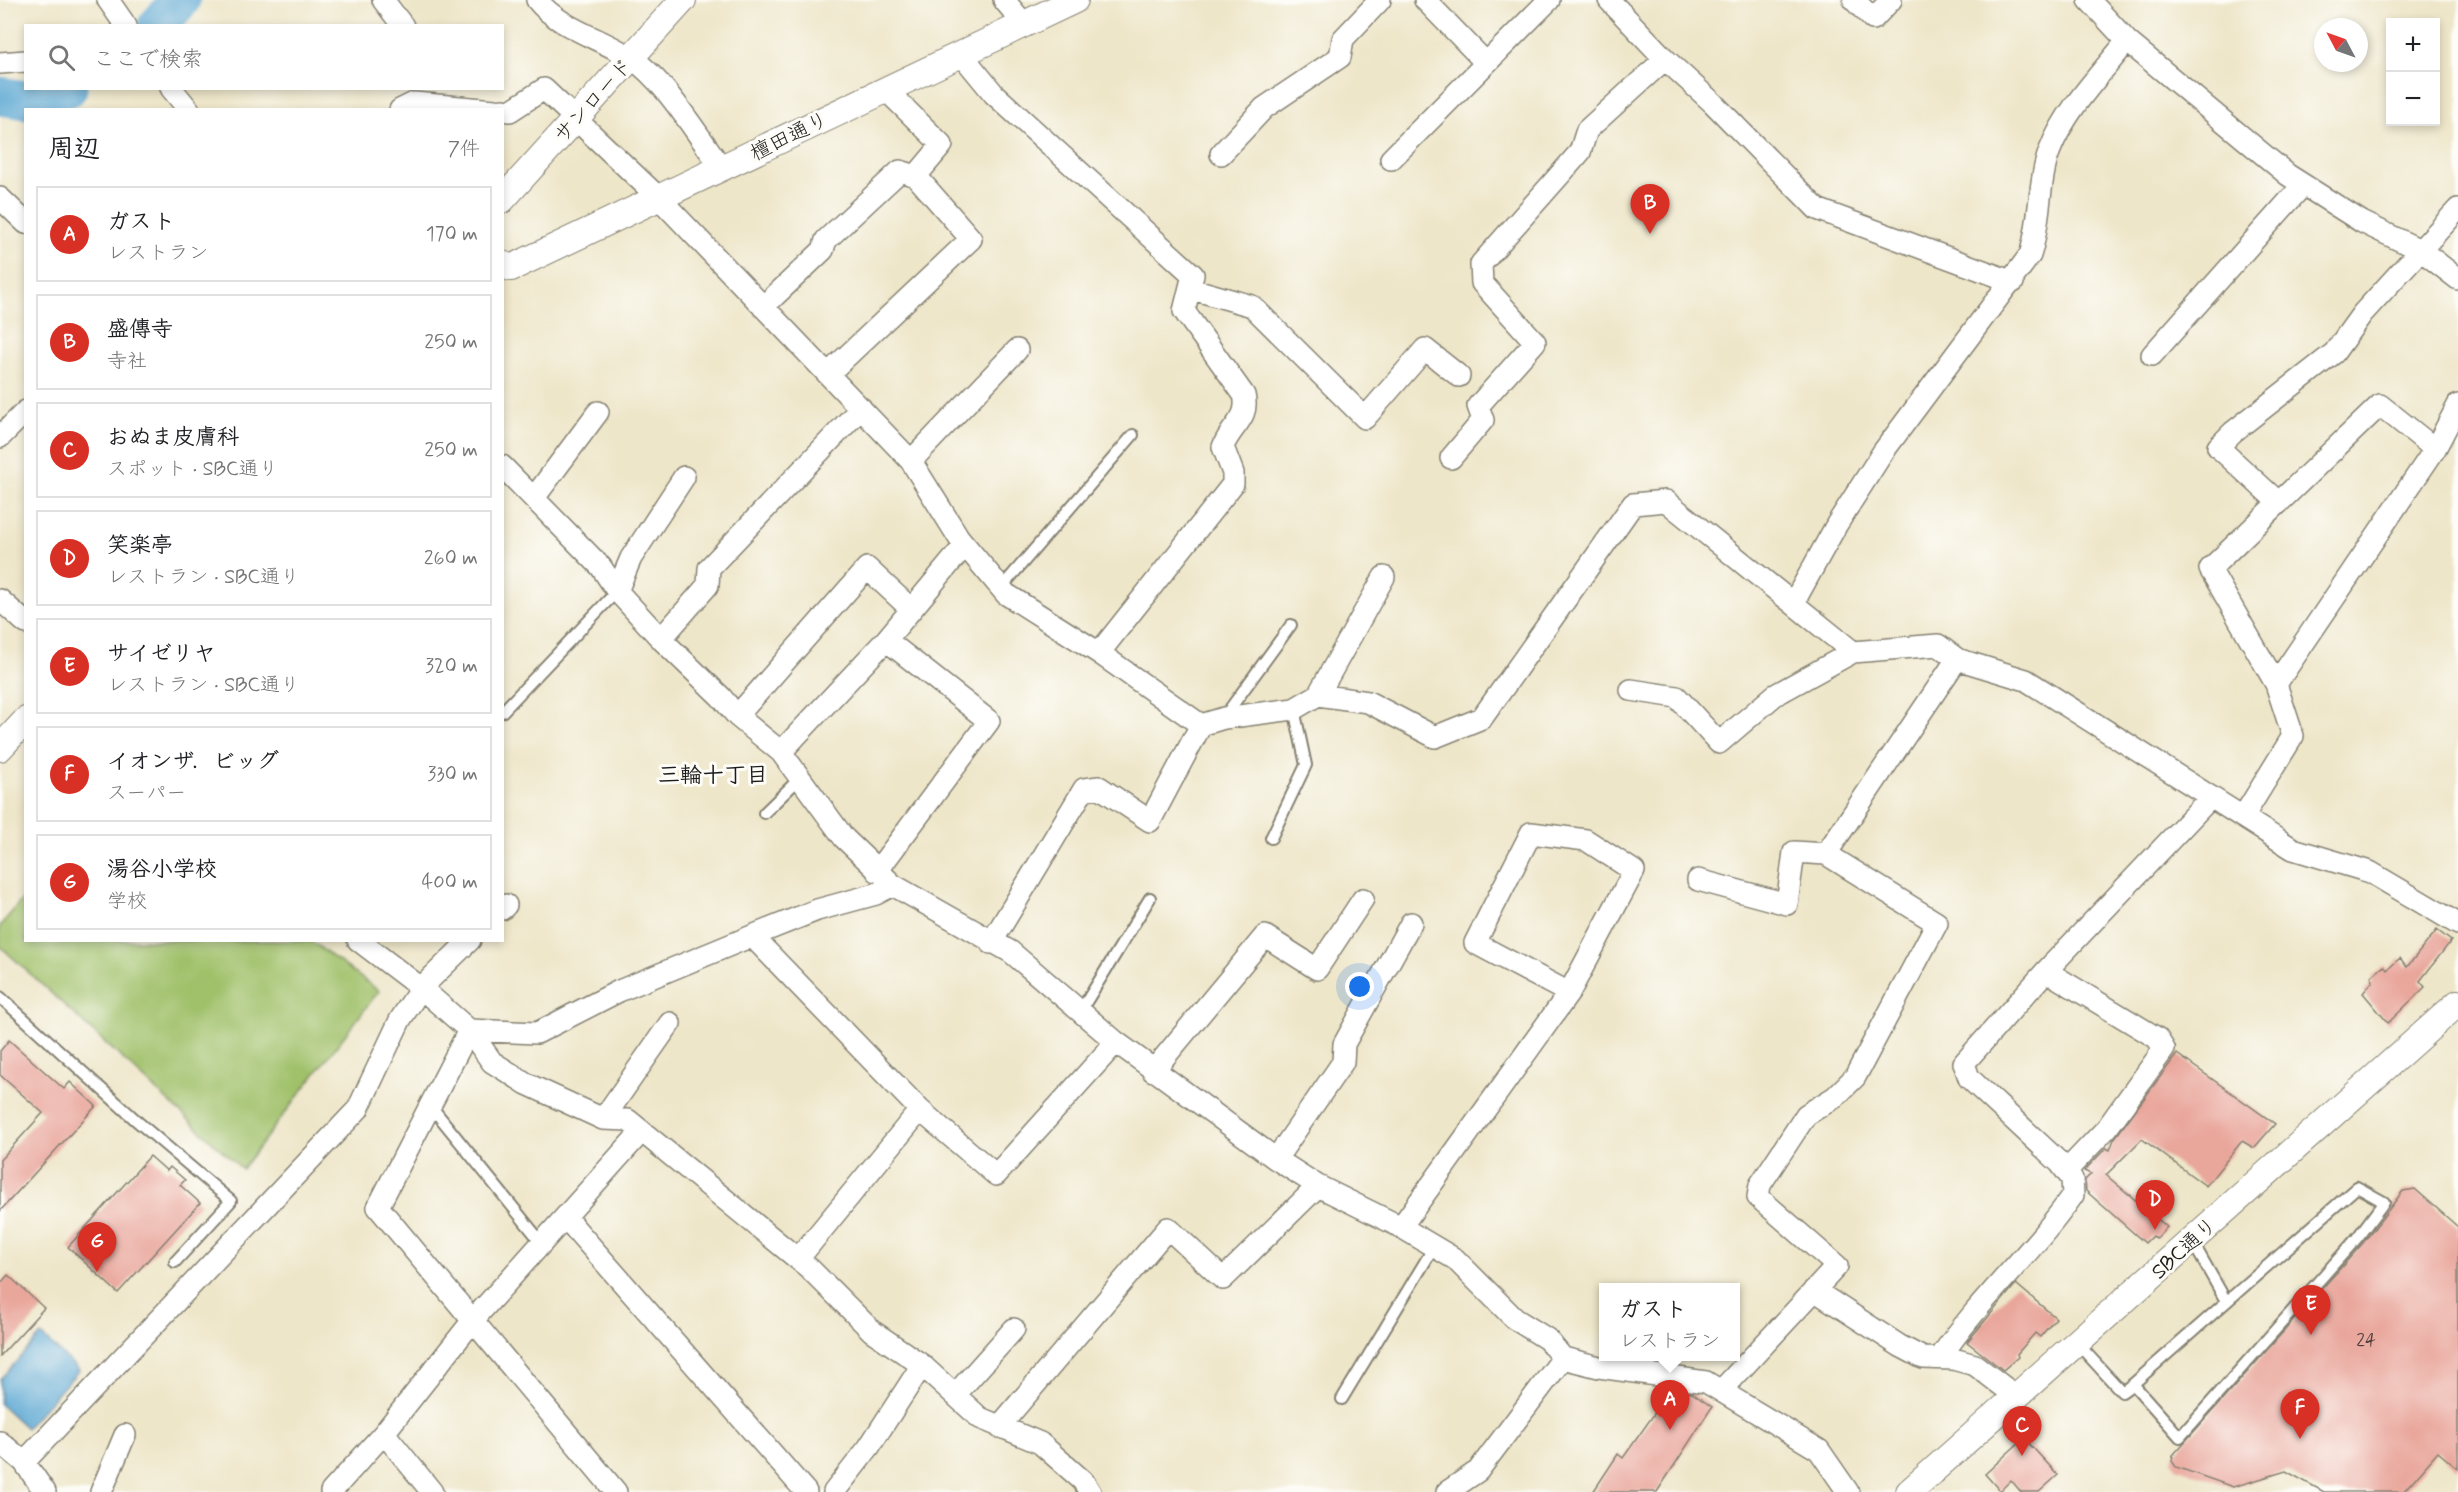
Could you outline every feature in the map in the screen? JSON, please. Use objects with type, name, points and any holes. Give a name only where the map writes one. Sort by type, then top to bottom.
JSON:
[{"type":"street","points":[[383,0],[401,24]]},
{"type":"street","points":[[537,0],[548,13],[631,58],[652,74],[722,168]]},
{"type":"street","points":[[1004,0],[1024,24]]},
{"type":"street","name":"檀田通り","points":[[504,265],[511,268],[1075,0]]},
{"type":"street","points":[[1221,154],[1264,108],[1340,57],[1343,39],[1380,0]]},
{"type":"street","points":[[1425,0],[1486,63]]},
{"type":"street","points":[[1391,159],[1549,0]]},
{"type":"street","points":[[1609,0],[1665,59],[1713,103],[1817,209],[2013,282]]},
{"type":"street","points":[[1854,0],[1873,19],[1891,0]]},
{"type":"street","points":[[2089,0],[2127,41],[2279,168],[2362,222],[2422,251],[2458,279]]},
{"type":"street","name":"サンロード","points":[[504,198],[631,58],[676,2]]},
{"type":"street","points":[[1794,602],[1837,524],[1883,452],[2013,282],[2030,255],[2035,240],[2049,152],[2068,115],[2127,41]]},
{"type":"street","points":[[962,55],[994,94],[1193,275],[1192,289],[1184,311],[1244,395],[1247,407],[1245,414],[1228,434],[1223,447],[1233,473],[1233,484],[1099,653]]},
{"type":"street","points":[[1451,458],[1484,420],[1478,406],[1535,342],[1482,283],[1481,264],[1580,152],[1587,130],[1665,59]]},
{"type":"street","points":[[0,63],[24,61]]},
{"type":"street","points":[[504,110],[510,111],[544,89],[577,118],[659,198],[911,460],[965,545],[1001,588],[1201,725]]},
{"type":"street","points":[[885,89],[942,145],[916,176]]},
{"type":"street","points":[[173,90],[187,108]]},
{"type":"street","points":[[407,106],[433,90]]},
{"type":"street","points":[[407,106],[451,108]]},
{"type":"street","points":[[763,307],[823,250],[826,240],[900,171],[916,176],[971,239],[828,374]]},
{"type":"street","points":[[2152,355],[2303,184]]},
{"type":"street","points":[[0,198],[24,221]]},
{"type":"street","points":[[2279,503],[2218,447],[2233,432],[2334,353],[2362,314],[2458,209]]},
{"type":"street","points":[[1192,289],[1252,306],[1365,418],[1425,349],[1459,376]]},
{"type":"street","points":[[911,460],[1017,350]]},
{"type":"street","points":[[2243,817],[2293,736],[2276,684],[2210,569],[2380,405],[2436,449]]},
{"type":"street","points":[[2276,684],[2436,449],[2458,405]]},
{"type":"street","points":[[661,639],[708,585],[709,568],[861,408]]},
{"type":"street","points":[[534,498],[598,412]]},
{"type":"street","points":[[504,468],[601,567],[618,591],[661,639],[721,697],[737,716],[781,752],[844,838],[893,885],[991,943],[1011,952],[1153,1071],[1276,1159],[1318,1186],[1401,1227],[1455,1258],[1515,1319],[1547,1339],[1563,1358],[1599,1368],[1706,1382],[1820,1450],[1848,1492]]},
{"type":"street","points":[[618,591],[630,558],[684,477]]},
{"type":"street","points":[[1318,694],[1368,702],[1435,737],[1482,718],[1633,504],[1666,501],[1794,602],[1853,652]]},
{"type":"street","points":[[781,752],[886,640],[965,545]]},
{"type":"street","points":[[737,716],[867,568],[911,609]]},
{"type":"street","points":[[991,943],[1084,789],[1099,787],[1150,821],[1201,725],[1224,718],[1294,709],[1318,694],[1384,577]]},
{"type":"street","points":[[0,600],[24,621]]},
{"type":"street","points":[[877,871],[989,721],[886,640]]},
{"type":"street","points":[[1631,690],[1677,697],[1719,742],[1775,695],[1853,652],[1938,645],[1957,659],[2026,680],[2293,849],[2370,872],[2458,924]]},
{"type":"street","points":[[1826,854],[1957,659]]},
{"type":"street","points":[[0,748],[24,722]]},
{"type":"street","points":[[1940,1358],[1990,1294],[2052,1225],[2073,1196],[2072,1179],[2066,1171],[2022,1126],[1969,1078],[1964,1063],[2046,971],[2211,797]]},
{"type":"street","points":[[1401,1227],[1569,993],[1634,871],[1586,840],[1531,833],[1475,943],[1569,993]]},
{"type":"street","points":[[1698,880],[1786,904],[1794,852],[1826,854],[1937,923],[1855,1077],[1835,1097],[1806,1115],[1760,1185],[1758,1197],[1837,1266],[1721,1391]]},
{"type":"street","points":[[469,1030],[537,1033],[619,991],[817,910],[876,894],[893,885]]},
{"type":"street","points":[[1153,1071],[1264,936],[1317,969],[1364,899]]},
{"type":"street","points":[[1276,1159],[1343,1062],[1344,1044],[1411,923]]},
{"type":"street","points":[[752,936],[920,1110],[996,1175],[1116,1042]]},
{"type":"street","points":[[361,942],[421,988],[469,1030],[492,1062],[527,1084],[603,1119],[628,1120],[798,1259],[872,1331],[922,1365],[980,1418],[1040,1443],[1083,1481],[1090,1492]]},
{"type":"street","points":[[24,1462],[358,1109],[400,1020],[421,988],[468,942]]},
{"type":"street","points":[[2046,971],[2157,1038],[2164,1049],[2107,1128],[2066,1171]]},
{"type":"street","name":"SBC通り","points":[[1909,1492],[2458,1004]]},
{"type":"street","points":[[603,1119],[670,1023]]},
{"type":"street","points":[[469,1030],[378,1207],[474,1319],[615,1492]]},
{"type":"street","points":[[798,1259],[920,1110]]},
{"type":"street","points":[[331,1492],[384,1433],[474,1319],[641,1132]]},
{"type":"street","points":[[999,1427],[1168,1228],[1223,1279],[1318,1186]]},
{"type":"street","points":[[565,1217],[806,1492]]},
{"type":"street","points":[[1814,1290],[1900,1346],[1923,1358],[1940,1358],[1975,1365],[2017,1397]]},
{"type":"street","points":[[955,1395],[1014,1329]]},
{"type":"street","points":[[1447,1492],[1478,1471],[1563,1358]]},
{"type":"street","points":[[834,1492],[869,1447],[922,1365]]},
{"type":"street","points":[[384,1433],[432,1492]]},
{"type":"street","points":[[101,1492],[125,1435]]},
{"type":"street","points":[[0,1442],[24,1462],[45,1492]]},
{"type":"lane","points":[[1001,588],[1133,435]]},
{"type":"lane","points":[[504,710],[618,591]]},
{"type":"lane","points":[[1224,718],[1291,625]]},
{"type":"lane","points":[[1271,838],[1306,765],[1294,709]]},
{"type":"lane","points":[[764,813],[800,778]]},
{"type":"lane","points":[[1080,1012],[1150,898]]},
{"type":"lane","points":[[0,997],[138,1122],[231,1201],[175,1262]]},
{"type":"lane","points":[[430,1105],[542,1243]]},
{"type":"lane","points":[[2078,1344],[2122,1392],[2357,1187],[2384,1202],[2357,1238],[2180,1437],[2133,1384]]},
{"type":"lane","points":[[2192,1241],[2226,1301]]},
{"type":"lane","points":[[1342,1399],[1434,1247]]},
{"type":"green space","points":[[24,897],[24,942],[312,942],[379,991],[242,1169],[0,946],[0,926]]},
{"type":"water","points":[[41,1335],[79,1370],[26,1428],[0,1404],[0,1379]]},
{"type":"building","points":[[2437,930],[2451,941],[2420,981],[2425,987],[2388,1023],[2363,993],[2373,981],[2371,977],[2384,966],[2387,970],[2400,958],[2407,967]]},
{"type":"building","points":[[9,1040],[64,1089],[70,1082],[96,1106],[0,1211],[0,1160],[43,1113],[0,1075],[0,1051]]},
{"type":"building","points":[[2177,1054],[2275,1124],[2254,1148],[2242,1141],[2206,1186],[2142,1139],[2106,1175],[2167,1227],[2157,1238],[2152,1236],[2145,1243],[2086,1191],[2085,1180],[2091,1174],[2084,1171],[2106,1148],[2110,1150],[2114,1139]]},
{"type":"building","points":[[150,1156],[167,1171],[170,1167],[185,1180],[180,1185],[200,1203],[118,1293],[68,1247]]},
{"type":"building","points":[[2415,1189],[2458,1227],[2458,1469],[2438,1452],[2403,1492],[2324,1492],[2286,1471],[2233,1487],[2176,1467],[2172,1461],[2173,1455],[2363,1243],[2403,1191]]},
{"type":"building","points":[[8,1275],[44,1308],[0,1356],[0,1284]]},
{"type":"building","points":[[2016,1284],[2056,1318],[2040,1337],[2035,1333],[2017,1354],[2018,1357],[2003,1370],[1967,1342]]},
{"type":"building","points":[[1671,1390],[1692,1393],[1712,1407],[1657,1492],[1593,1492],[1618,1454],[1623,1458]]},
{"type":"building","points":[[2024,1438],[2058,1475],[2039,1492],[2021,1492],[2011,1480],[2000,1491],[1985,1474]]},
{"type":"waterway","points":[[159,24],[181,0]]},
{"type":"waterway","points":[[0,96],[26,100],[61,90]]},
{"type":"place","name":"盛傳寺","points":[[1650,234]]},
{"type":"place","name":"笑楽亭","points":[[2155,1230]]},
{"type":"place","name":"湯谷小学校","points":[[97,1272]]},
{"type":"place","name":"サイゼリヤ","points":[[2311,1335]]},
{"type":"place","name":"ガスト","points":[[1670,1430]]},
{"type":"place","name":"イオンザ．ビッグ","points":[[2300,1439]]},
{"type":"place","name":"おぬま皮膚科","points":[[2022,1456]]},
{"type":"district","name":"三輪十丁目","points":[[713,774]]}]
